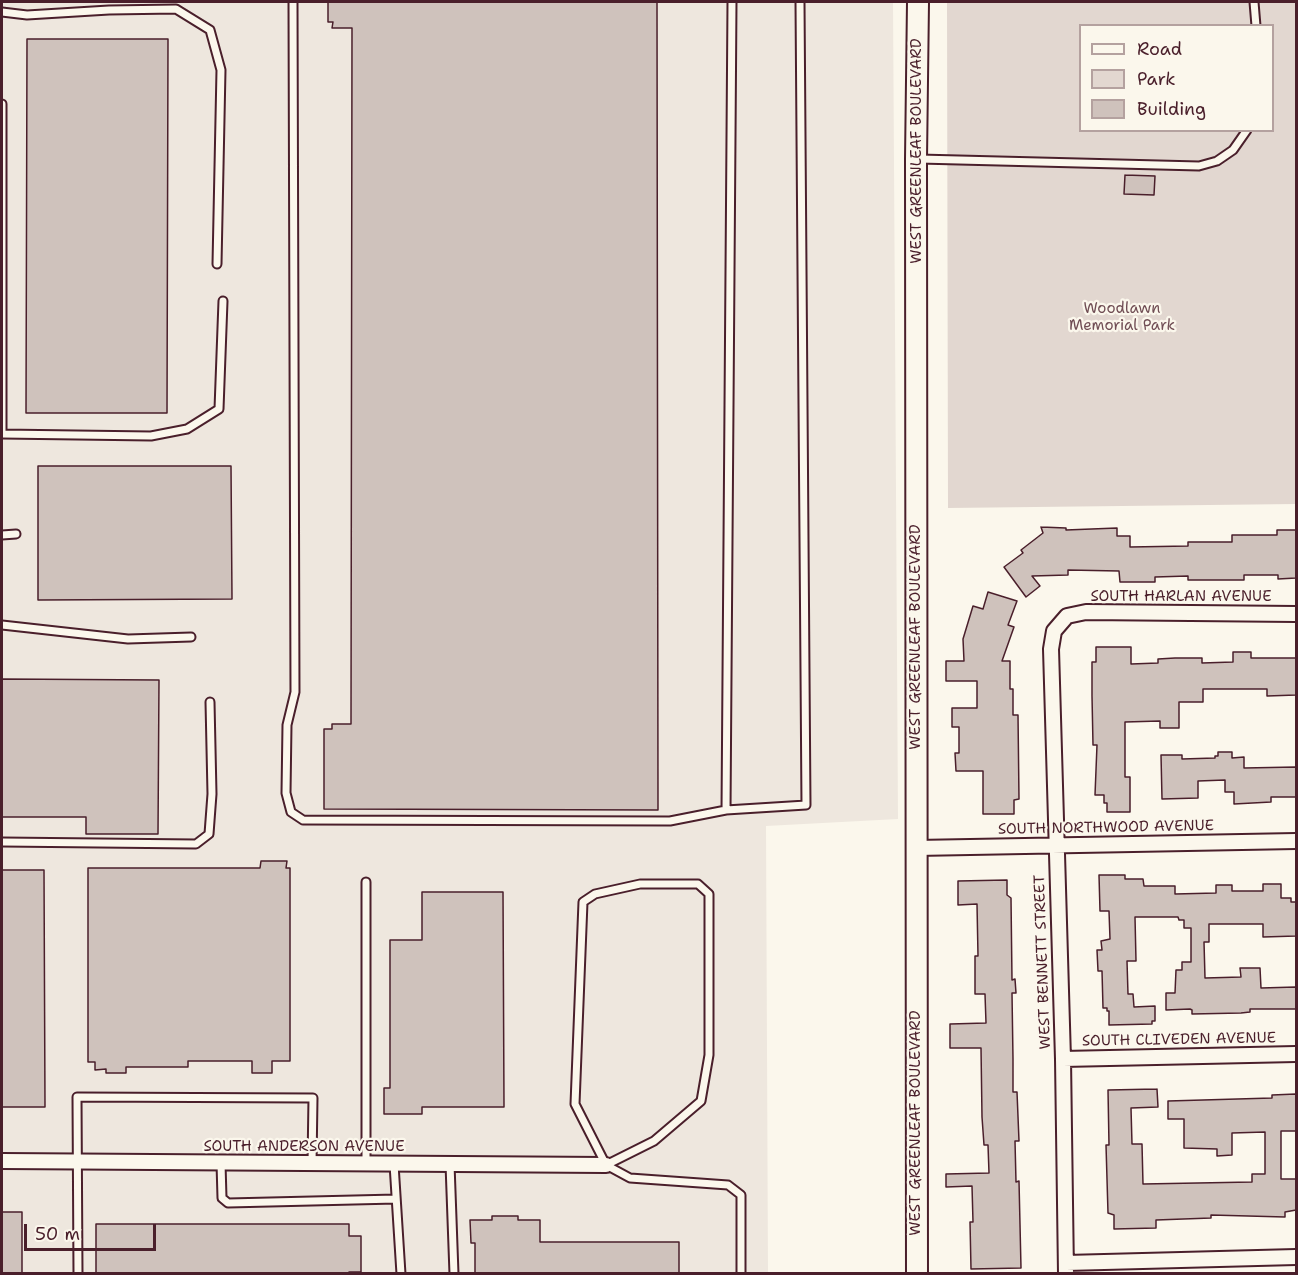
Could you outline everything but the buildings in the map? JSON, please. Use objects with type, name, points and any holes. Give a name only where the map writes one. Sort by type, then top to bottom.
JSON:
[{"type":"street","name":"WEST GREENLEAF BOULEVARD","points":[[917,1274],[916,159],[918,2]]},
{"type":"street","name":"SOUTH HARLAN AVENUE","points":[[1051,649],[1054,631],[1067,616],[1086,612],[1296,614]]},
{"type":"street","name":"WEST BENNETT STREET","points":[[1051,649],[1063,1059],[1066,1268]]},
{"type":"street","name":"SOUTH NORTHWOOD AVENUE","points":[[916,848],[1296,841]]},
{"type":"street","name":"SOUTH CLIVEDEN AVENUE","points":[[1063,1059],[1296,1054]]},
{"type":"street","name":"SOUTH ANDERSON AVENUE","points":[[2,1161],[606,1165]]},
{"type":"street","points":[[1066,1268],[1296,1257]]},
{"type":"lane","points":[[293,2],[296,692],[287,725],[285,793],[291,812],[303,820],[670,820],[726,810],[806,806],[800,2]]},
{"type":"lane","points":[[726,810],[732,2]]},
{"type":"lane","points":[[1254,2],[1256,24]]},
{"type":"lane","points":[[2,12],[27,15],[110,9],[176,9],[210,30],[221,70],[217,264]]},
{"type":"lane","points":[[2,104],[2,434],[152,436],[188,429],[219,409],[223,301]]},
{"type":"lane","points":[[916,159],[1199,166],[1217,161],[1233,150],[1246,132]]},
{"type":"lane","points":[[2,535],[16,534]]},
{"type":"lane","points":[[2,625],[128,639],[191,637]]},
{"type":"lane","points":[[2,842],[196,844],[209,834],[212,795],[210,702]]},
{"type":"lane","points":[[366,882],[366,1163]]},
{"type":"lane","points":[[606,1165],[654,1141],[701,1101],[710,1054],[709,894],[698,884],[640,884],[595,894],[583,902],[575,1104],[606,1165],[630,1178],[728,1185],[741,1196],[741,1274]]},
{"type":"lane","points":[[78,1274],[77,1096],[313,1098],[312,1163]]},
{"type":"lane","points":[[221,1163],[222,1198],[228,1203],[396,1199]]},
{"type":"lane","points":[[394,1164],[401,1274]]},
{"type":"lane","points":[[450,1164],[454,1274]]},
{"type":"shaded area","points":[[2,2],[893,2],[898,819],[766,826],[768,1273],[2,1274]]},
{"type":"green space","name":"Woodlawn Memorial Park","points":[[947,2],[1296,2],[1296,504],[948,508]]}]
